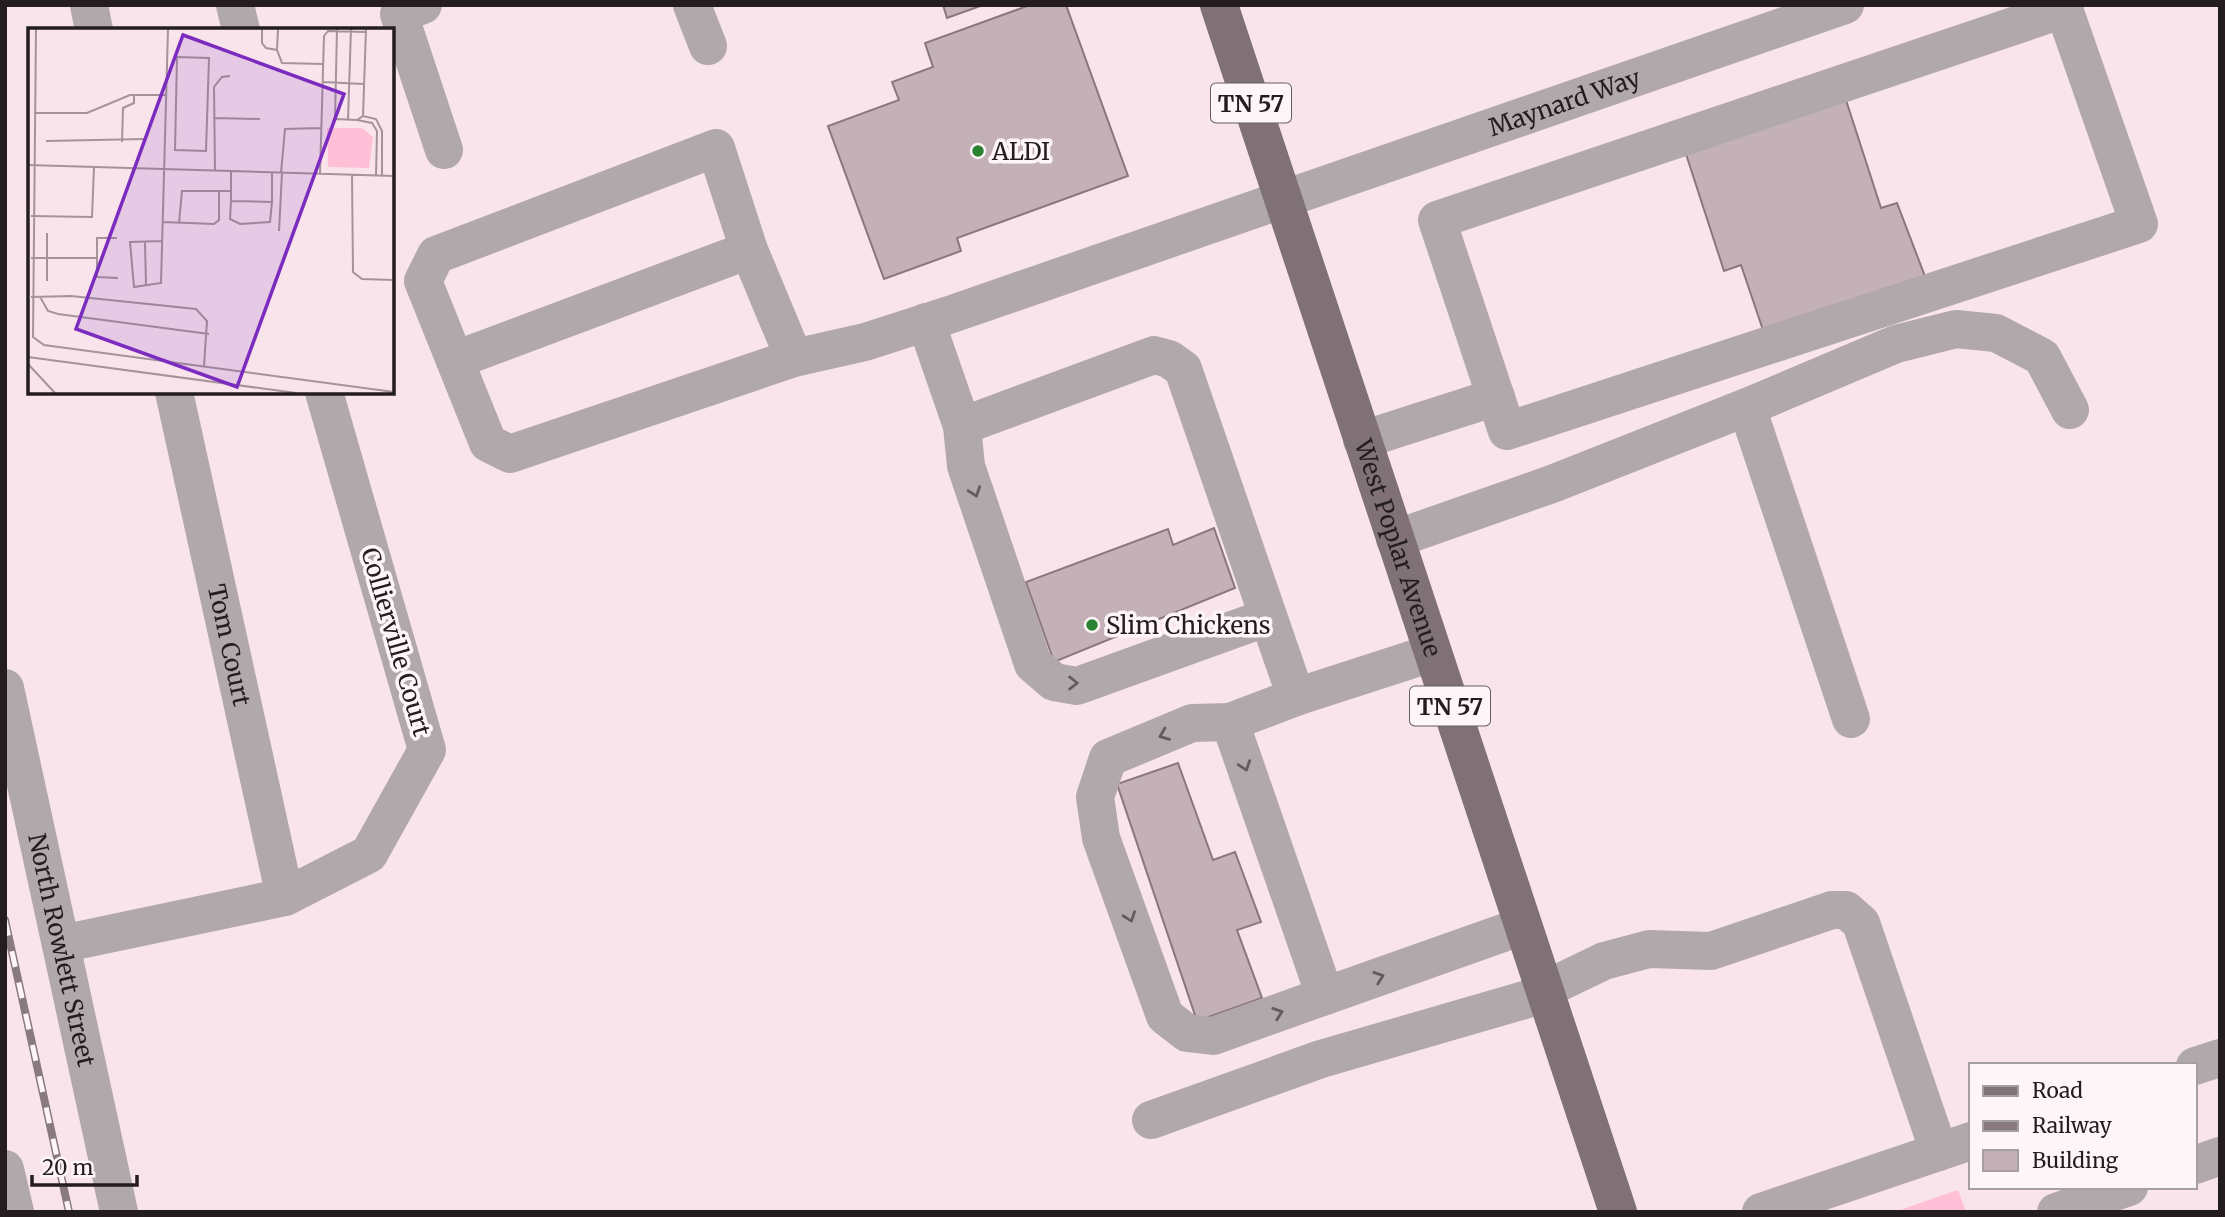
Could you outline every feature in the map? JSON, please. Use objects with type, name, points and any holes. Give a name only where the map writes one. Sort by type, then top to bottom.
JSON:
[{"type":"main road","name":"West Poplar Avenue","points":[[1219,5],[1618,1212]]},
{"type":"street","points":[[89,5],[94,28]]},
{"type":"street","points":[[235,5],[241,28]]},
{"type":"street","points":[[423,5],[399,14],[444,150]]},
{"type":"street","points":[[692,5],[708,46]]},
{"type":"street","name":"Maynard Way","points":[[749,250],[716,148],[436,255],[423,281],[488,443],[510,454],[794,358],[865,342],[1283,201],[1513,118],[1780,16],[1845,5]]},
{"type":"street","points":[[2064,9],[2138,224],[1507,431],[1496,397],[1437,220],[2064,9]]},
{"type":"street","points":[[455,360],[749,250],[794,358]]},
{"type":"street","points":[[926,322],[962,426],[966,466],[1034,664],[1054,682],[1077,686],[1268,617]]},
{"type":"street","points":[[1395,539],[1552,484],[1747,407],[1896,344],[1956,330],[1996,333],[2042,357],[2070,410]]},
{"type":"street","points":[[962,426],[1154,355],[1169,359],[1183,369],[1296,697]]},
{"type":"street","name":"Tom Court","points":[[174,394],[285,897]]},
{"type":"street","name":"Collierville Court","points":[[61,944],[285,897],[369,854],[427,750],[325,394]]},
{"type":"street","points":[[1362,440],[1496,397]]},
{"type":"street","points":[[1747,407],[1851,719]]},
{"type":"street","points":[[1432,653],[1296,697],[1230,722],[1192,723],[1108,758],[1095,797],[1101,838],[1165,1016],[1187,1033],[1213,1035],[1523,926]]},
{"type":"street","name":"North Rowlett Street","points":[[5,688],[120,1212]]},
{"type":"street","points":[[1230,722],[1325,996]]},
{"type":"street","points":[[1151,1120],[1321,1059],[1545,992],[1604,961],[1648,949],[1711,951],[1832,910],[1846,910],[1861,923],[1955,1147],[1761,1212]]},
{"type":"street","points":[[2197,1065],[2220,1058]]},
{"type":"street","points":[[2197,1164],[2220,1156]]},
{"type":"street","points":[[5,1170],[15,1212]]},
{"type":"street","points":[[2056,1212],[2123,1189]]},
{"type":"shaded area","points":[[1958,1190],[1966,1212],[1894,1212]]},
{"type":"building","points":[[943,5],[983,5],[947,18]]},
{"type":"building","name":"ALDI","points":[[1030,5],[1066,5],[1128,176],[957,238],[961,251],[884,279],[828,126],[899,100],[892,82],[933,67],[925,43]]},
{"type":"building","points":[[1845,97],[1881,208],[1897,203],[1926,279],[1764,333],[1741,265],[1724,271],[1684,148]]},
{"type":"building","name":"Slim Chickens","points":[[1214,528],[1235,588],[1054,662],[1026,582],[1168,529],[1173,545]]},
{"type":"building","points":[[1178,763],[1213,860],[1235,852],[1261,922],[1237,930],[1262,998],[1197,1021],[1117,784]]},
{"type":"railway","points":[[5,920],[69,1212]]},
{"type":"place","name":"ALDI","points":[[978,151]]},
{"type":"place","name":"Slim Chickens","points":[[1092,625]]}]
